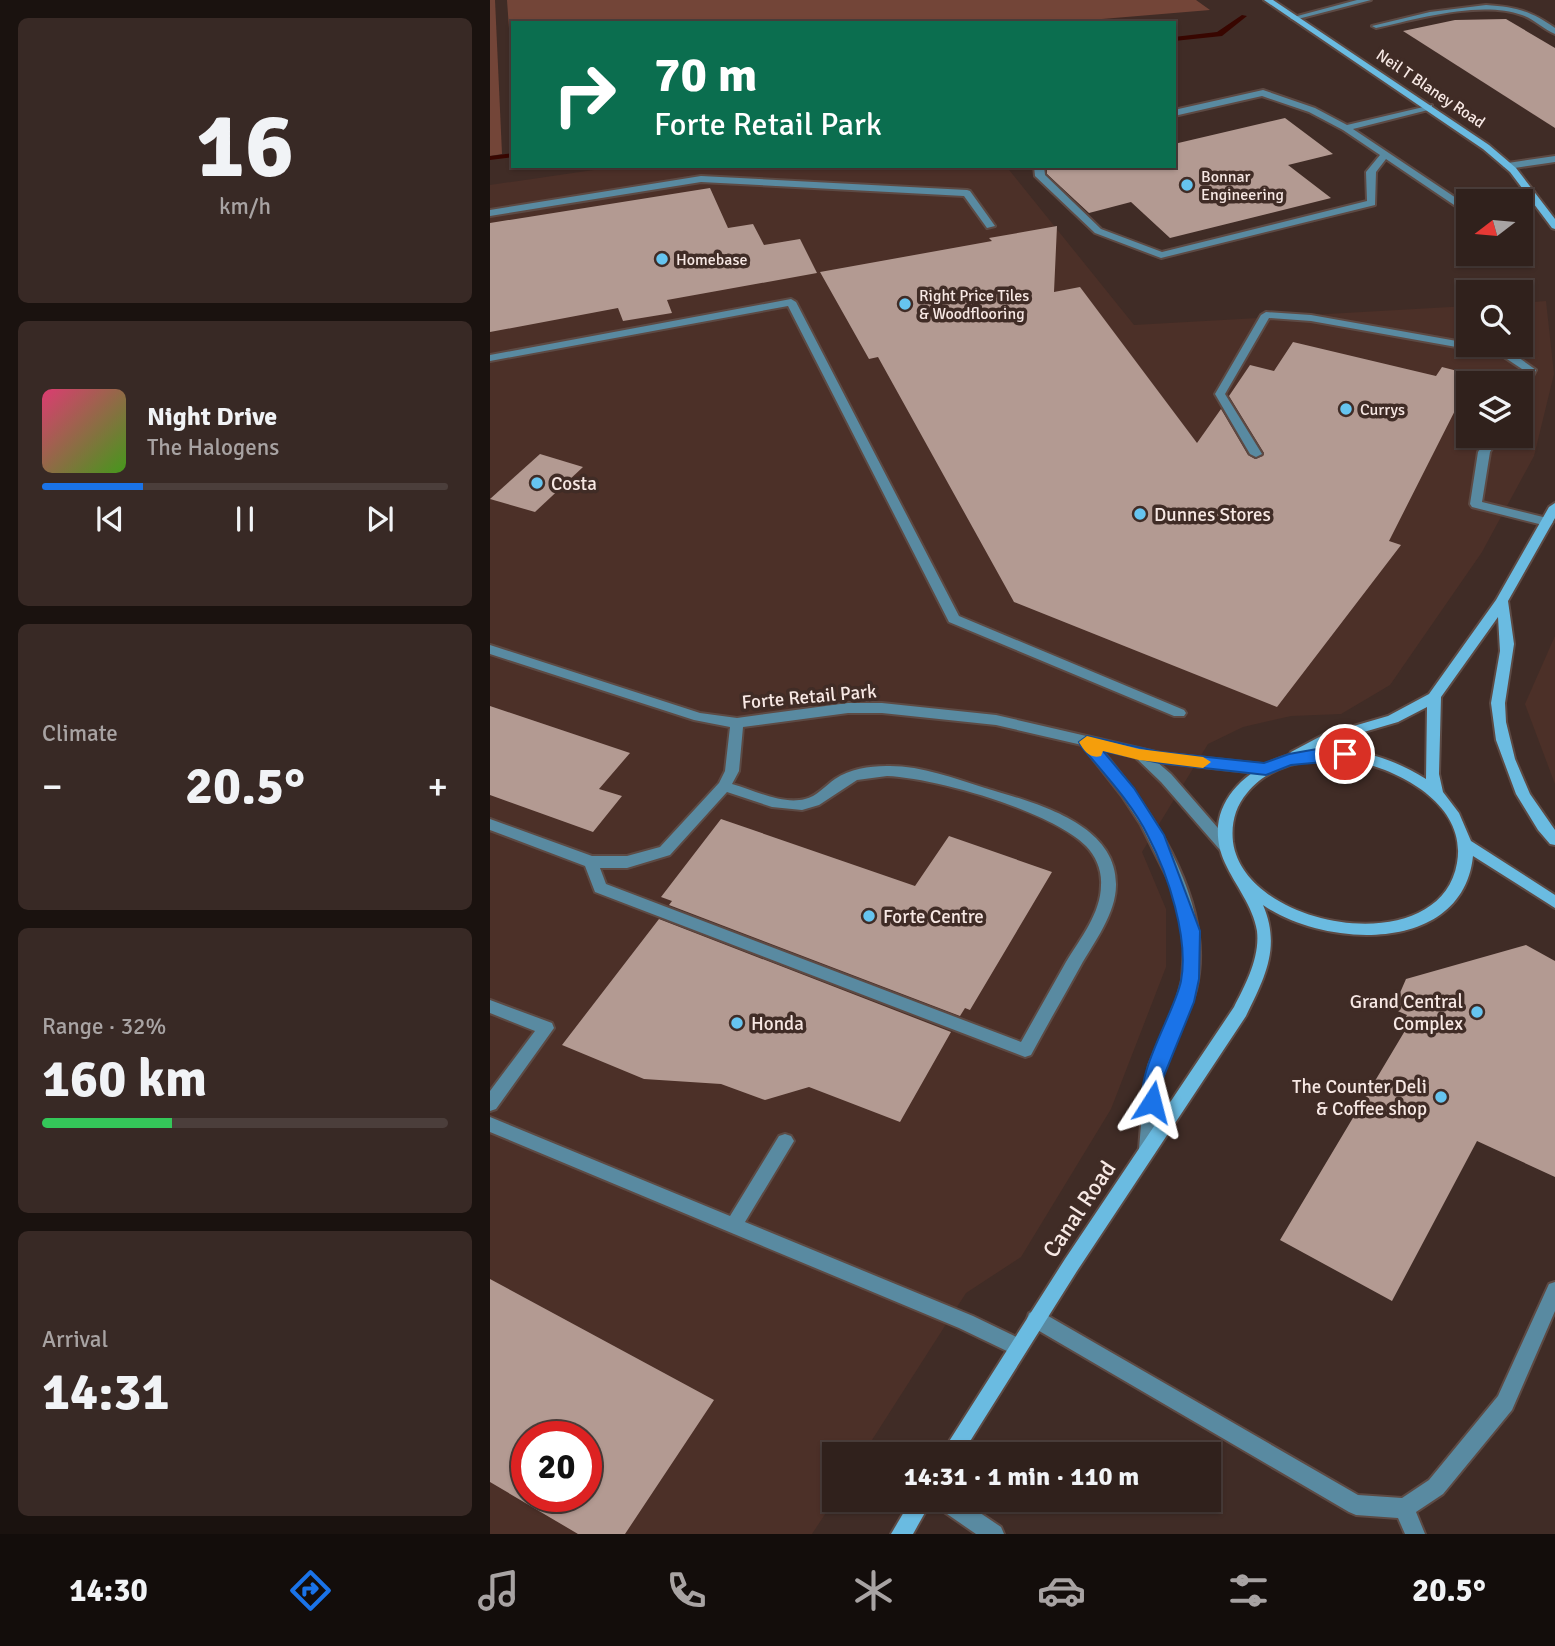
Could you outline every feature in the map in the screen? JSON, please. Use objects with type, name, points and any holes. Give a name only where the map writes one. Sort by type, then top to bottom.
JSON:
[{"type":"main road","name":"Neil T Blaney Road","points":[[1268,0],[1429,107],[1508,166],[1555,226]]},
{"type":"main road","points":[[1289,760],[1317,754],[1345,754],[1376,760],[1406,772],[1436,792],[1454,814],[1466,845],[1465,866],[1457,887],[1444,902],[1418,919],[1390,927],[1352,930],[1316,923],[1283,910],[1238,874],[1226,847],[1227,821],[1235,798],[1247,783],[1266,769],[1289,760],[1328,738],[1393,719],[1434,697],[1502,601],[1555,507]]},
{"type":"main road","points":[[1502,601],[1507,647],[1500,685],[1500,721],[1518,785],[1541,825],[1555,841]]},
{"type":"main road","points":[[1434,697],[1432,774],[1436,792]]},
{"type":"main road","points":[[1466,845],[1555,902]]},
{"type":"main road","name":"Canal Road","points":[[958,1442],[1018,1346],[1240,1011],[1256,978],[1263,950],[1262,921],[1238,874]]},
{"type":"main road","points":[[901,1534],[915,1512]]},
{"type":"street","points":[[1294,18],[1367,0]]},
{"type":"street","points":[[1376,26],[1445,10],[1490,7],[1522,12],[1555,32]]},
{"type":"street","points":[[1176,113],[1263,93],[1312,110],[1346,128],[1456,202]]},
{"type":"street","points":[[1346,128],[1429,107]]},
{"type":"street","points":[[1039,168],[1040,176],[1098,231],[1161,255],[1372,204],[1371,172],[1385,154]]},
{"type":"street","points":[[1508,166],[1555,159]]},
{"type":"street","points":[[490,213],[701,179],[967,193],[990,226]]},
{"type":"street","points":[[490,358],[791,302],[954,619],[1179,713]]},
{"type":"street","points":[[1256,454],[1220,394],[1266,315],[1311,318],[1504,352],[1530,371]]},
{"type":"street","points":[[1487,448],[1476,504],[1547,522]]},
{"type":"street","name":"Forte Retail Park","points":[[490,649],[699,717],[737,723],[848,708],[882,708],[996,720],[1139,754],[1266,769]]},
{"type":"street","points":[[490,824],[591,862],[627,862],[664,851],[724,786],[732,771],[737,723]]},
{"type":"street","points":[[1087,742],[1128,793],[1156,835],[1191,931],[1190,979],[1185,1002],[1153,1078],[1148,1149]]},
{"type":"street","points":[[1139,754],[1166,778],[1226,847]]},
{"type":"street","points":[[591,862],[600,888],[1025,1050],[1104,912],[1111,893],[1103,860],[1086,836],[1063,819],[944,780],[898,771],[874,771],[851,776],[806,805],[782,805],[724,786]]},
{"type":"street","points":[[490,1006],[546,1028],[490,1104]]},
{"type":"street","points":[[490,1124],[1018,1346]]},
{"type":"street","points":[[734,1225],[785,1141]]},
{"type":"street","points":[[1036,1319],[1356,1505],[1404,1508],[1436,1487],[1505,1403],[1555,1290]]},
{"type":"street","points":[[1404,1508],[1415,1534]]},
{"type":"street","points":[[962,1512],[994,1534]]},
{"type":"shaded area","points":[[490,0],[495,0],[502,154],[490,156]]},
{"type":"shaded area","points":[[507,0],[1196,0],[1210,10],[1078,21],[511,21],[511,57]]},
{"type":"shaded area","points":[[607,168],[1008,168],[1134,325],[1456,307],[1456,357],[1533,357],[1533,302],[1546,301],[1554,374],[1534,456],[1482,552],[1390,685],[1341,714],[1291,716],[1243,727],[1208,744],[1142,852],[1166,909],[1166,967],[1111,1109],[1021,1257],[966,1293],[871,1442],[822,1442],[822,1512],[826,1512],[812,1534],[490,1534],[490,185]]},
{"type":"shaded area","points":[[1555,636],[1555,784],[1525,704]]},
{"type":"building","points":[[1506,19],[1555,48],[1555,128],[1403,31],[1455,20]]},
{"type":"building","name":"Bonnar Engineering","points":[[1285,118],[1333,154],[1288,165],[1331,198],[1170,238],[1131,202],[1089,213],[1047,174],[1047,168],[1176,168],[1176,144]]},
{"type":"building","name":"Homebase","points":[[710,188],[728,228],[753,224],[764,245],[800,239],[817,273],[667,300],[672,313],[623,321],[618,308],[490,332],[490,223]]},
{"type":"building","name":"Dunnes Stores","points":[[1057,226],[1054,292],[1080,287],[1197,443],[1221,409],[1248,455],[1255,459],[1263,456],[1264,453],[1229,396],[1250,365],[1274,371],[1293,342],[1436,376],[1442,367],[1458,371],[1456,409],[1389,541],[1401,545],[1277,707],[1014,602],[878,357],[869,359],[820,272],[992,241],[989,238]]},
{"type":"building","name":"Costa","points":[[540,454],[583,467],[535,512],[490,499]]},
{"type":"building","points":[[490,706],[630,753],[599,789],[622,796],[593,832],[490,795]]},
{"type":"building","name":"Forte Centre","points":[[721,819],[915,886],[949,836],[1052,872],[970,1010],[965,1008],[960,1016],[669,905],[672,901],[661,897]]},
{"type":"building","name":"Honda","points":[[659,919],[951,1032],[900,1122],[809,1087],[765,1100],[721,1084],[644,1079],[562,1045]]},
{"type":"building","points":[[1526,945],[1555,961],[1555,1177],[1477,1141],[1392,1301],[1280,1240],[1406,1029],[1401,1027],[1407,1015],[1393,1009],[1406,979]]},
{"type":"building","points":[[490,1279],[714,1400],[625,1534],[578,1534],[541,1512],[602,1512],[602,1421],[511,1421],[511,1494],[490,1482]]},
{"type":"waterway","points":[[1176,39],[1219,34],[1244,16]]},
{"type":"waterway","points":[[490,158],[511,155]]},
{"type":"slow traffic","points":[[1096,752],[1087,742],[1170,760],[1203,762]]},
{"type":"place","name":"Bonnar Engineering","points":[[1187,185]]},
{"type":"place","name":"Homebase","points":[[662,259]]},
{"type":"place","name":"Right Price Tiles & Woodflooring","points":[[905,304]]},
{"type":"place","name":"Currys","points":[[1346,409]]},
{"type":"place","name":"Costa","points":[[537,483]]},
{"type":"place","name":"Dunnes Stores","points":[[1140,514]]},
{"type":"place","name":"Forte Centre","points":[[869,916]]},
{"type":"place","name":"Grand Central Complex","points":[[1477,1012]]},
{"type":"place","name":"Honda","points":[[737,1023]]},
{"type":"place","name":"The Counter Deli & Coffee shop","points":[[1441,1097]]},
{"type":"route","points":[[1152,1102],[1153,1078],[1185,1002],[1190,979],[1191,931],[1169,864],[1156,835],[1128,793],[1087,742],[1170,760],[1266,769],[1289,760],[1317,754],[1345,754]]}]
